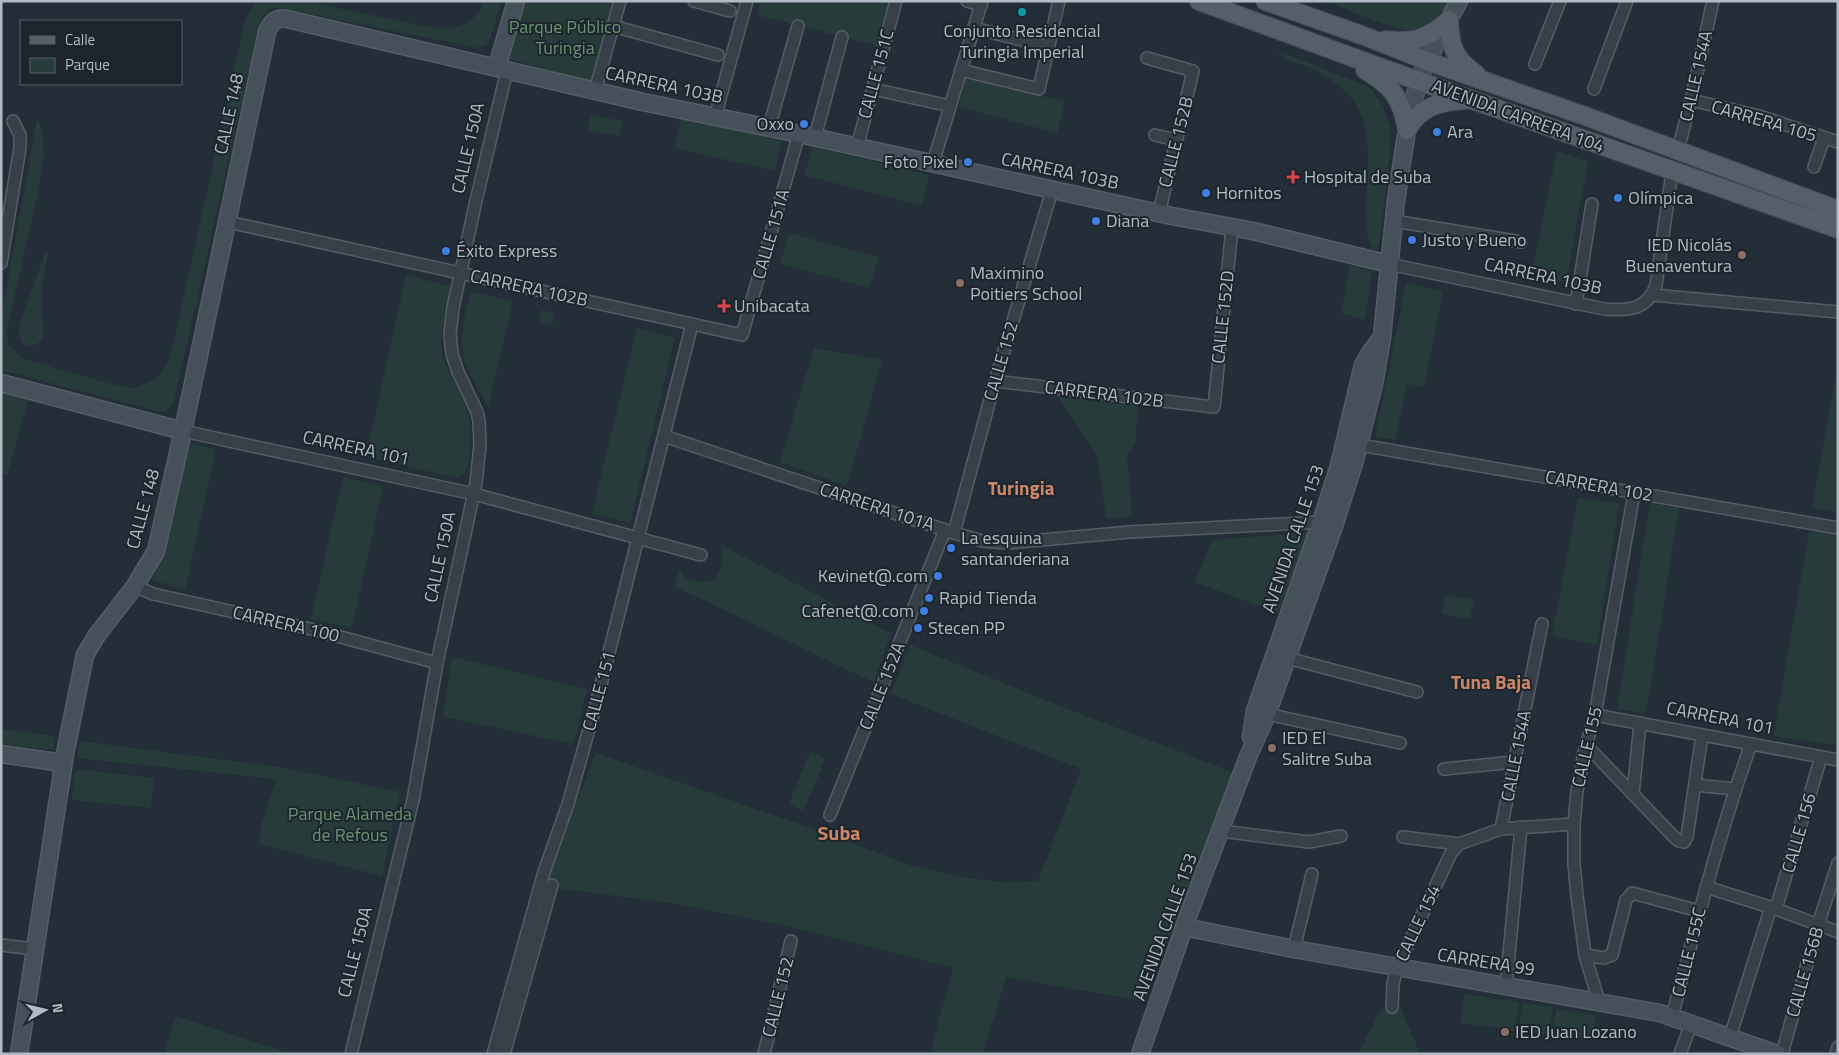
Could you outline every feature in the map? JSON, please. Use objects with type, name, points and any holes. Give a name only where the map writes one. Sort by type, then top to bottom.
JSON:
[{"type":"main road","name":"AVENIDA CARRERA 104","points":[[1199,1],[1838,230]]},
{"type":"main road","name":"AVENIDA CARRERA 104","points":[[1265,1],[1678,150],[1838,210]]},
{"type":"main road","points":[[1367,37],[1401,42],[1416,40],[1429,36],[1449,20]]},
{"type":"main road","points":[[1449,20],[1451,42],[1457,57],[1487,82]]},
{"type":"main road","points":[[1330,49],[1382,81],[1393,91],[1402,106],[1407,130]]},
{"type":"main road","points":[[1407,130],[1412,121],[1427,109],[1442,102],[1472,100]]},
{"type":"street","name":"CALLE 150A","points":[[351,1054],[413,800],[437,663],[474,494],[480,445],[479,421],[477,412],[458,372],[452,354],[450,334],[453,308],[516,1]]},
{"type":"street","points":[[595,91],[620,1]]},
{"type":"street","points":[[694,1],[730,11]]},
{"type":"street","points":[[716,117],[747,1]]},
{"type":"street","name":"CALLE 151C","points":[[858,147],[896,1]]},
{"type":"street","points":[[933,163],[981,3],[967,1]]},
{"type":"street","points":[[961,70],[1039,89],[1059,1]]},
{"type":"street","name":"AVENIDA CALLE 153","points":[[1248,757],[1255,711],[1360,445],[1382,338],[1394,220],[1407,130],[1419,81],[1427,61],[1459,1]]},
{"type":"street","points":[[1534,64],[1560,1]]},
{"type":"street","points":[[1594,89],[1627,1]]},
{"type":"street","name":"CALLE 154A","points":[[1678,150],[1713,1]]},
{"type":"street","name":"CARRERA 103B","points":[[275,20],[287,19],[595,91],[815,137],[1159,213],[1253,231],[1390,264],[1576,304],[1622,311],[1646,302],[1653,295]]},
{"type":"street","name":"CALLE 148","points":[[19,1054],[64,763],[85,655],[97,635],[135,586],[156,551],[184,431],[267,32],[275,20]]},
{"type":"street","points":[[613,26],[718,55]]},
{"type":"street","points":[[769,128],[798,26]]},
{"type":"street","points":[[974,28],[1049,47]]},
{"type":"street","points":[[815,137],[842,37]]},
{"type":"street","name":"CALLE 152B","points":[[1147,58],[1193,71],[1159,213]]},
{"type":"street","points":[[872,89],[950,106]]},
{"type":"street","name":"CARRERA 105","points":[[1691,100],[1759,116],[1838,142]]},
{"type":"street","points":[[1,263],[20,148],[20,135],[13,121]]},
{"type":"street","name":"CALLE 151A","points":[[742,335],[799,134]]},
{"type":"street","points":[[1155,134],[1176,140]]},
{"type":"street","points":[[1814,167],[1824,138]]},
{"type":"street","points":[[1672,172],[1653,295],[1838,312]]},
{"type":"street","name":"CALLE 152","points":[[949,532],[1052,190]]},
{"type":"street","points":[[1576,304],[1592,204]]},
{"type":"street","points":[[1394,220],[1520,242]]},
{"type":"street","name":"CARRERA 102B","points":[[228,222],[742,335]]},
{"type":"street","name":"CALLE 152D","points":[[1214,407],[1232,227]]},
{"type":"street","name":"CALLE 151","points":[[493,1054],[544,872],[568,804],[590,727],[692,324]]},
{"type":"street","name":"AVENIDA CALLE 153","points":[[1140,1054],[1184,927],[1287,658],[1328,524],[1364,365],[1370,353],[1382,338]]},
{"type":"street","name":"CARRERA 102B","points":[[995,381],[1214,407]]},
{"type":"street","name":"CARRERA 101","points":[[1,383],[184,431],[474,494],[701,555]]},
{"type":"street","name":"CARRERA 101A","points":[[664,436],[949,532],[982,541],[1008,543],[1130,532],[1328,524]]},
{"type":"street","name":"CARRERA 102","points":[[1360,445],[1838,528]]},
{"type":"street","name":"CALLE 155","points":[[1599,1002],[1585,955],[1574,872],[1574,824],[1577,792],[1586,745],[1595,715],[1634,493]]},
{"type":"street","name":"CALLE 152A","points":[[830,814],[949,532]]},
{"type":"street","name":"CARRERA 100","points":[[135,586],[153,594],[311,629],[437,663]]},
{"type":"street","name":"CALLE 154A","points":[[1501,829],[1542,624]]},
{"type":"street","points":[[1287,658],[1417,692]]},
{"type":"street","points":[[1267,714],[1400,743]]},
{"type":"street","name":"CARRERA 101","points":[[1595,715],[1838,760]]},
{"type":"street","points":[[1633,794],[1640,723]]},
{"type":"street","points":[[1586,745],[1674,838],[1679,842],[1684,842],[1687,837],[1702,735]]},
{"type":"street","name":"CALLE 155C","points":[[1672,1017],[1699,911],[1735,789],[1751,744]]},
{"type":"street","points":[[1,754],[64,763]]},
{"type":"street","name":"CALLE 156","points":[[1738,1044],[1774,908],[1821,757]]},
{"type":"street","points":[[1444,769],[1514,762]]},
{"type":"street","points":[[1695,785],[1735,789]]},
{"type":"street","points":[[1404,837],[1459,844],[1501,829],[1574,824]]},
{"type":"street","name":"CALLE 154A","points":[[1506,986],[1521,827]]},
{"type":"street","points":[[1221,831],[1309,842],[1341,836]]},
{"type":"street","name":"CALLE 154","points":[[1392,1007],[1393,984],[1397,968],[1451,853],[1459,844]]},
{"type":"street","name":"CALLE 156B","points":[[1777,1054],[1838,863]]},
{"type":"street","points":[[1294,949],[1312,874]]},
{"type":"street","points":[[504,1054],[552,885]]},
{"type":"street","points":[[1706,887],[1774,908],[1838,932]]},
{"type":"street","points":[[1585,955],[1604,958],[1612,955],[1626,900],[1632,893],[1699,911]]},
{"type":"street","name":"CARRERA 99","points":[[1184,927],[1397,968],[1660,1014],[1672,1017],[1738,1044],[1777,1054]]},
{"type":"street","name":"CALLE 152","points":[[764,1054],[791,941]]},
{"type":"street","points":[[1,945],[35,949]]},
{"type":"street","points":[[1680,1054],[1690,1024]]},
{"type":"street","points":[[1836,1054],[1838,1047]]},
{"type":"green space","points":[[256,1],[304,1],[439,29],[460,25],[472,19],[484,1],[502,1],[488,44],[477,48],[281,8],[273,8],[268,11],[260,21],[174,401],[171,406],[165,411],[156,411],[1,370],[1,318],[37,119],[42,129],[44,155],[38,192],[7,330],[8,344],[24,359],[111,384],[134,388],[156,379],[168,362],[245,20]]},
{"type":"green space","name":"Parque Público Turingia","points":[[525,1],[613,1],[591,82],[509,59]]},
{"type":"green space","points":[[761,1],[870,1],[876,3],[876,1],[896,1],[883,47],[757,15]]},
{"type":"green space","points":[[1326,1],[1450,1],[1430,24],[1422,29],[1414,30],[1402,29],[1375,21]]},
{"type":"green space","points":[[1276,50],[1369,87],[1383,106],[1391,128],[1389,167],[1378,251],[1372,249],[1367,230],[1368,155],[1365,127],[1361,114],[1350,96],[1334,82],[1309,67],[1287,59]]},
{"type":"green space","points":[[967,76],[1065,102],[1057,133],[959,107]]},
{"type":"green space","points":[[591,115],[622,121],[619,136],[588,130]]},
{"type":"green space","points":[[681,118],[781,141],[775,171],[674,148]]},
{"type":"green space","points":[[813,147],[929,175],[922,206],[804,175]]},
{"type":"green space","points":[[1557,151],[1588,162],[1566,282],[1531,276]]},
{"type":"green space","points":[[789,233],[878,257],[870,288],[780,264]]},
{"type":"green space","points":[[46,251],[48,251],[42,287],[43,335],[38,344],[28,346],[21,342],[20,323]]},
{"type":"green space","points":[[1350,265],[1372,272],[1365,320],[1341,313]]},
{"type":"green space","points":[[406,275],[452,287],[443,327],[442,351],[446,366],[468,414],[471,432],[467,467],[463,475],[457,478],[366,457]]},
{"type":"green space","points":[[1406,283],[1443,291],[1424,387],[1407,384],[1395,440],[1375,437]]},
{"type":"green space","points":[[471,292],[513,301],[488,408],[468,370],[462,351],[462,331]]},
{"type":"green space","points":[[541,310],[555,313],[552,325],[539,322]]},
{"type":"green space","points":[[637,328],[675,338],[630,523],[592,514]]},
{"type":"green space","points":[[814,348],[882,360],[847,486],[780,462]]},
{"type":"green space","points":[[1838,363],[1838,513],[1812,508]]},
{"type":"green space","points":[[1,390],[30,396],[7,475],[1,473]]},
{"type":"green space","points":[[1058,397],[1138,405],[1135,444],[1127,453],[1132,517],[1106,519],[1098,458]]},
{"type":"green space","points":[[190,444],[216,449],[185,590],[152,580],[166,549]]},
{"type":"green space","points":[[343,477],[383,486],[352,628],[311,619]]},
{"type":"green space","points":[[1578,498],[1619,504],[1597,645],[1552,636]]},
{"type":"green space","points":[[1650,503],[1679,508],[1646,714],[1617,709]]},
{"type":"green space","points":[[1809,531],[1838,535],[1838,746],[1774,736]]},
{"type":"green space","points":[[1309,532],[1278,613],[1195,582],[1212,540]]},
{"type":"green space","points":[[721,545],[891,633],[874,682],[674,587],[680,569],[689,580],[703,582],[715,578],[721,569]]},
{"type":"green space","points":[[1445,595],[1474,600],[1470,619],[1442,614]]},
{"type":"green space","points":[[910,645],[1055,704],[1235,773],[1143,1001],[1006,977],[983,1054],[930,1054],[953,968],[783,925],[670,903],[563,889],[544,883],[596,753],[842,839],[912,866],[968,878],[1004,882],[1038,881],[1081,769],[891,694]]},
{"type":"green space","points":[[452,657],[587,689],[574,744],[443,717]]},
{"type":"green space","points":[[1,729],[55,736],[53,750],[1,744]]},
{"type":"green space","name":"Parque Alameda de Refous","points":[[80,741],[279,767],[400,792],[382,876],[259,844],[262,823],[276,779],[77,758]]},
{"type":"green space","points":[[810,751],[825,759],[804,811],[789,804]]},
{"type":"green space","points":[[75,769],[154,778],[151,808],[72,800]]},
{"type":"green space","points":[[1464,994],[1519,1002],[1515,1030],[1460,1023]]},
{"type":"green space","points":[[1522,1003],[1553,1007],[1549,1035],[1519,1031]]},
{"type":"green space","points":[[1400,1006],[1420,1054],[1358,1054],[1381,1009]]},
{"type":"green space","points":[[1556,1009],[1596,1015],[1592,1041],[1553,1035]]},
{"type":"green space","points":[[176,1016],[292,1054],[164,1054]]},
{"type":"place","name":"Conjunto Residencial Turingia Imperial","points":[[1022,12]]},
{"type":"place","name":"Oxxo","points":[[804,124]]},
{"type":"place","name":"Ara","points":[[1437,132]]},
{"type":"place","name":"Foto Pixel","points":[[968,162]]},
{"type":"place","name":"Hospital de Suba","points":[[1293,177]]},
{"type":"place","name":"Hornitos","points":[[1206,193]]},
{"type":"place","name":"Olímpica","points":[[1618,198]]},
{"type":"place","name":"Diana","points":[[1096,221]]},
{"type":"place","name":"Justo y Bueno","points":[[1412,240]]},
{"type":"place","name":"Éxito Express","points":[[446,251]]},
{"type":"place","name":"IED Nicolás Buenaventura","points":[[1742,255]]},
{"type":"place","name":"Maximino Poitiers School","points":[[960,283]]},
{"type":"place","name":"Unibacata","points":[[724,306]]},
{"type":"place","name":"La esquina santanderiana","points":[[951,548]]},
{"type":"place","name":"Kevinet@.com","points":[[938,576]]},
{"type":"place","name":"Rapid Tienda","points":[[929,598]]},
{"type":"place","name":"Cafenet@.com","points":[[924,611]]},
{"type":"place","name":"Stecen PP","points":[[918,628]]},
{"type":"place","name":"IED El Salitre Suba","points":[[1272,748]]},
{"type":"place","name":"IED Juan Lozano","points":[[1505,1032]]},
{"type":"district","name":"Turingia","points":[[1021,488]]},
{"type":"district","name":"Tuna Baja","points":[[1491,682]]},
{"type":"district","name":"Suba","points":[[839,833]]}]
